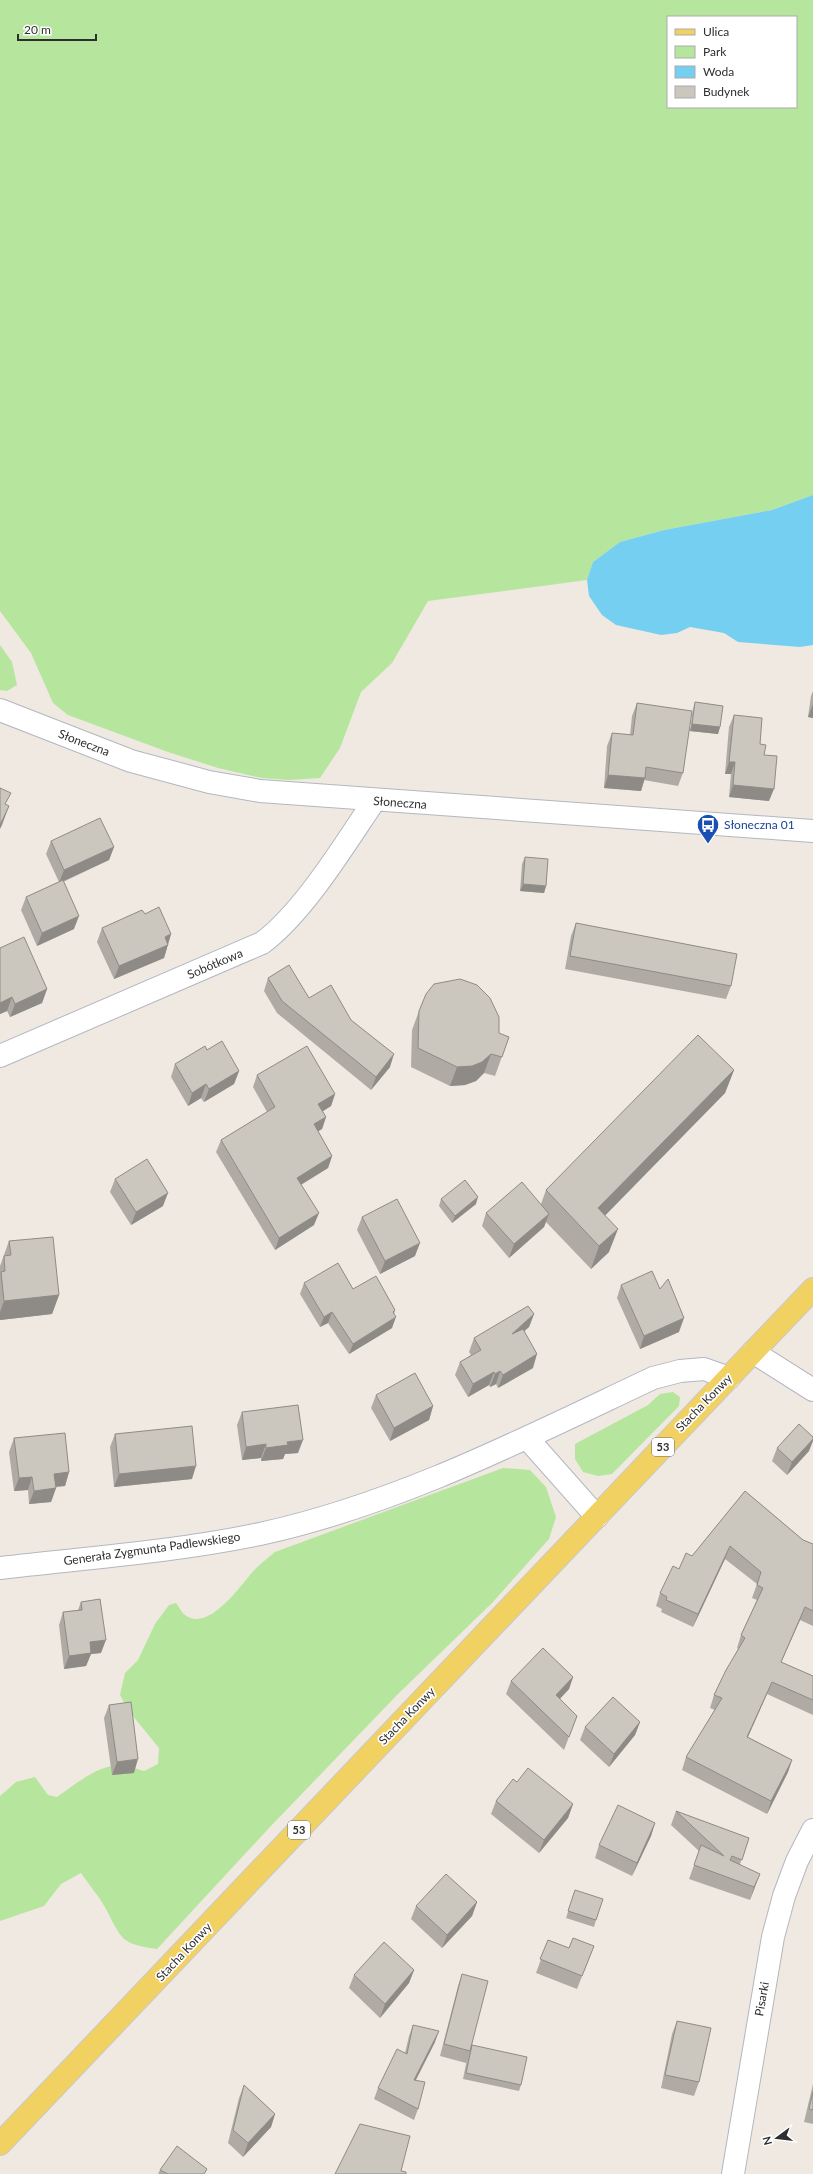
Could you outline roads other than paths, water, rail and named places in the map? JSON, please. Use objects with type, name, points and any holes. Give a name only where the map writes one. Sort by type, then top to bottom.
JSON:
[{"type":"main road","name":"Stacha Konwy","points":[[0,2144],[813,1289]]},
{"type":"street","name":"Słoneczna","points":[[0,710],[131,761],[208,782],[260,791],[374,801],[813,831]]},
{"type":"street","name":"Sobótkowa","points":[[0,1056],[262,943],[273,935],[309,893],[374,801]]},
{"type":"street","points":[[753,1352],[813,1390]]},
{"type":"street","name":"Generała Zygmunta Padlewskiego","points":[[0,1568],[164,1550],[260,1534],[382,1498],[440,1476],[527,1438],[653,1378],[680,1371],[704,1369],[729,1378]]},
{"type":"street","points":[[527,1438],[597,1517]]},
{"type":"street","name":"Pisarki","points":[[733,2174],[773,1937],[784,1896],[797,1861],[813,1830]]},
{"type":"water","points":[[813,495],[813,645],[800,647],[738,642],[724,633],[690,627],[677,633],[661,635],[616,625],[602,615],[589,596],[587,580],[593,562],[620,542],[664,530],[772,510]]},
{"type":"place","name":"Słoneczna 01","points":[[708,844]]}]
